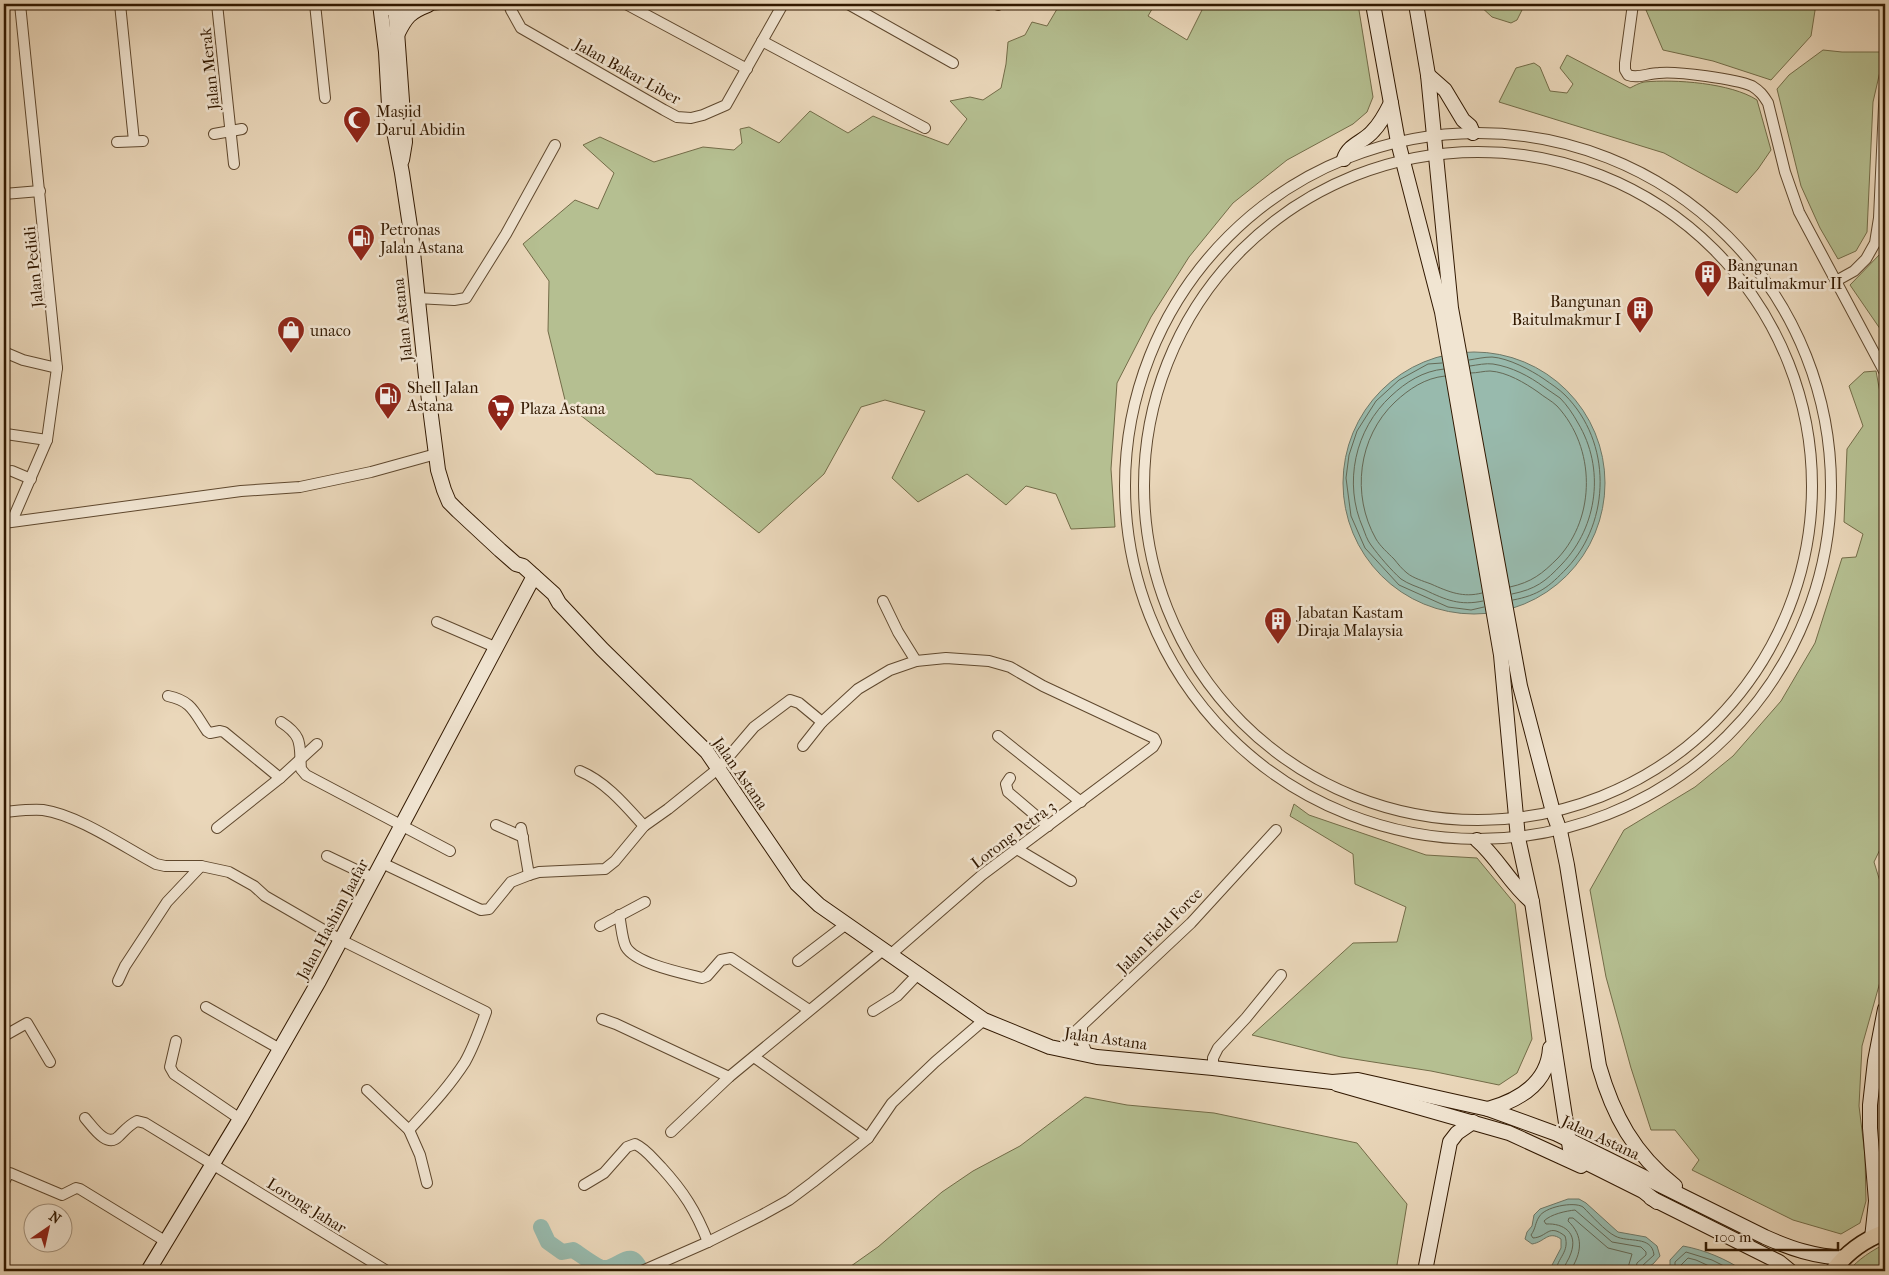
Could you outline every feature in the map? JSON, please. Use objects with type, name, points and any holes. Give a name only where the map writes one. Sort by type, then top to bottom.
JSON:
[{"type":"main road","points":[[1833,1271],[1856,1247],[1879,1235]]},
{"type":"street","name":"Jalan Pedidi","points":[[8,522],[31,479],[47,440],[56,368],[20,4]]},
{"type":"street","points":[[118,142],[139,141],[120,4]]},
{"type":"street","name":"Jalan Merak","points":[[217,4],[234,164]]},
{"type":"street","points":[[315,4],[325,98]]},
{"type":"street","points":[[380,7],[431,4]]},
{"type":"street","points":[[398,34],[403,23],[413,10],[431,4]]},
{"type":"street","name":"Jalan Bakar Liber","points":[[509,4],[521,28],[677,116],[691,118],[726,105],[781,4]]},
{"type":"street","points":[[626,4],[747,69]]},
{"type":"street","points":[[848,4],[953,63]]},
{"type":"street","points":[[1373,4],[1398,142],[1446,310],[1507,653],[1518,838],[1532,902],[1570,1149],[1583,1161],[1643,1191],[1657,1202]]},
{"type":"street","points":[[1416,4],[1428,75],[1436,154],[1446,310]]},
{"type":"street","points":[[1634,4],[1625,63],[1625,70],[1628,75],[1633,77],[1674,72],[1747,84],[1762,93],[1768,103],[1785,172],[1799,212],[1885,373]]},
{"type":"street","name":"Jalan Astana","points":[[395,6],[405,142],[404,154],[400,164]]},
{"type":"street","name":"Jalan Astana","points":[[380,7],[389,105],[411,233],[416,298],[436,454],[444,490],[449,502],[516,564],[523,566],[532,578],[554,594],[559,603],[602,649],[694,738],[719,768],[752,820],[797,884],[818,905],[984,1020],[1028,1039],[1067,1052],[1088,1056],[1332,1082],[1358,1080],[1488,1109],[1568,1140],[1795,1250],[1820,1256],[1844,1258]]},
{"type":"street","points":[[762,41],[925,128]]},
{"type":"street","points":[[1428,75],[1445,90],[1463,120],[1474,133]]},
{"type":"street","points":[[1836,281],[1854,271],[1866,259],[1875,244],[1879,218],[1885,84]]},
{"type":"street","points":[[1344,159],[1346,152],[1352,146],[1372,133],[1391,104]]},
{"type":"street","points":[[214,134],[242,129]]},
{"type":"street","points":[[1474,133],[1512,135],[1550,141],[1595,154],[1622,164],[1671,191],[1716,225],[1754,266],[1786,312],[1810,363],[1822,404],[1830,446],[1833,489],[1830,535],[1821,580],[1806,623],[1790,656],[1760,702],[1730,737],[1702,762],[1672,784],[1639,802],[1605,817],[1560,831],[1518,838],[1477,840],[1440,837],[1404,831],[1369,822],[1334,808],[1302,791],[1259,762],[1221,728],[1189,688],[1162,644],[1149,615],[1132,556],[1127,527],[1124,494],[1125,460],[1131,416],[1140,381],[1159,331],[1182,292],[1208,256],[1245,219],[1276,195],[1309,175],[1344,159],[1398,142],[1434,136],[1474,133]]},
{"type":"street","points":[[416,298],[454,300],[466,298],[506,234],[555,145]]},
{"type":"street","points":[[1509,153],[1545,159],[1580,168],[1630,189],[1683,222],[1711,247],[1736,274],[1758,304],[1777,336],[1792,369],[1804,408],[1811,448],[1814,489],[1805,563],[1791,608],[1780,634],[1761,667],[1739,697],[1714,725],[1686,750],[1663,766],[1622,789],[1588,803],[1516,818],[1456,819],[1397,809],[1340,789],[1314,776],[1266,743],[1224,702],[1190,654],[1165,602],[1151,556],[1147,532],[1144,483],[1145,451],[1150,418],[1158,386],[1169,356],[1183,326],[1200,298],[1242,248],[1277,218],[1316,193],[1359,173],[1403,160],[1436,154],[1509,153]]},
{"type":"street","points":[[4,194],[40,191]]},
{"type":"street","points":[[4,352],[23,360],[56,368]]},
{"type":"street","points":[[6,434],[47,440]]},
{"type":"street","points":[[8,522],[241,491],[300,487],[371,472],[436,454]]},
{"type":"street","points":[[12,470],[31,479]]},
{"type":"street","name":"Jalan Hashim Jaafar","points":[[148,1271],[240,1119],[341,940],[532,578]]},
{"type":"street","points":[[803,746],[822,722],[858,689],[890,670],[916,661],[898,632],[883,601]]},
{"type":"street","points":[[437,622],[495,647]]},
{"type":"street","points":[[1507,653],[1520,686],[1552,812],[1560,831],[1574,904],[1599,1066],[1606,1089],[1616,1116],[1644,1156],[1658,1172],[1698,1203]]},
{"type":"street","name":"Lorong Petra 3","points":[[671,1132],[729,1077],[809,1010],[887,952],[982,875],[1154,747],[1156,742],[1154,738],[1043,686],[1010,667],[980,660],[946,658],[916,661]]},
{"type":"street","points":[[168,696],[181,698],[189,704],[207,731],[210,733],[224,732],[280,778]]},
{"type":"street","points":[[382,863],[481,910],[489,909],[511,882],[539,872],[605,869],[615,861],[644,826],[719,768],[754,727],[790,700],[799,703],[822,722]]},
{"type":"street","points":[[281,722],[293,730],[300,742],[300,769],[306,775],[450,851]]},
{"type":"street","points":[[998,736],[1081,802]]},
{"type":"street","points":[[217,828],[280,778],[317,744]]},
{"type":"street","points":[[580,771],[593,776],[644,826]]},
{"type":"street","points":[[1010,778],[1006,784],[1008,792],[1048,826]]},
{"type":"street","points":[[4,812],[42,810],[62,815],[100,832],[156,864],[165,866],[201,866],[229,872],[254,886],[265,896],[341,940],[486,1012],[475,1043],[465,1061],[434,1102],[409,1130]]},
{"type":"street","points":[[496,825],[522,833],[529,876]]},
{"type":"street","name":"Jalan Field Force","points":[[1067,1052],[1070,1039],[1082,1026],[1191,923],[1276,830]]},
{"type":"street","points":[[1477,840],[1490,851],[1519,891],[1532,902]]},
{"type":"street","points":[[1017,849],[1071,881]]},
{"type":"street","points":[[327,856],[373,878]]},
{"type":"street","points":[[118,981],[125,966],[167,902],[201,866]]},
{"type":"street","points":[[600,926],[645,902]]},
{"type":"street","points":[[619,915],[626,947],[644,960],[667,970],[702,978],[707,976],[721,960],[731,958],[809,1010]]},
{"type":"street","points":[[798,961],[845,925]]},
{"type":"street","points":[[873,1011],[897,996],[918,974]]},
{"type":"street","points":[[1213,1068],[1213,1058],[1218,1048],[1246,1018],[1281,975]]},
{"type":"street","points":[[206,1007],[280,1050]]},
{"type":"street","points":[[1879,1235],[1870,1105],[1874,1061],[1885,1009]]},
{"type":"street","points":[[602,1019],[729,1077]]},
{"type":"street","points":[[646,1270],[708,1242],[789,1200],[868,1138],[892,1103],[935,1062],[984,1020]]},
{"type":"street","points":[[4,1036],[26,1023],[50,1062]]},
{"type":"street","points":[[1082,1026],[1082,1041],[1088,1056]]},
{"type":"street","points":[[1488,1109],[1516,1100],[1531,1089],[1546,1068],[1550,1058],[1551,1034]]},
{"type":"street","points":[[176,1041],[170,1067],[174,1074],[240,1119]]},
{"type":"street","points":[[754,1057],[868,1138]]},
{"type":"street","name":"Jalan Astana","points":[[1332,1082],[1354,1090],[1433,1110],[1509,1133],[1657,1202],[1779,1262],[1790,1271]]},
{"type":"street","points":[[367,1090],[395,1119],[409,1130],[420,1155],[427,1183]]},
{"type":"street","points":[[1433,1110],[1445,1125],[1450,1142]]},
{"type":"street","name":"Lorong Jahar","points":[[85,1118],[105,1139],[112,1141],[117,1139],[130,1124],[137,1121],[145,1123],[387,1271]]},
{"type":"street","points":[[1425,1271],[1450,1142],[1456,1133],[1473,1122]]},
{"type":"street","points":[[584,1185],[604,1173],[627,1147],[634,1144],[644,1149],[680,1187],[699,1218],[708,1242]]},
{"type":"street","points":[[1873,1158],[1885,1180]]},
{"type":"street","points":[[4,1182],[10,1173],[62,1195],[76,1188],[80,1189],[165,1241]]},
{"type":"green space","points":[[1060,4],[1155,4],[1148,16],[1187,40],[1205,4],[1358,4],[1373,97],[1367,112],[1353,124],[1287,160],[1233,203],[1189,257],[1151,317],[1117,383],[1111,469],[1115,527],[1071,529],[1056,494],[1026,486],[1006,505],[967,474],[918,502],[892,478],[925,411],[885,400],[861,407],[824,474],[759,533],[691,479],[656,474],[566,404],[548,331],[549,281],[523,244],[575,200],[598,209],[614,173],[583,145],[600,137],[654,162],[703,147],[734,150],[742,143],[740,129],[749,127],[779,143],[810,111],[848,133],[873,116],[948,145],[967,119],[950,101],[970,97],[983,100],[1001,88],[1008,42],[1025,35],[1032,22],[1047,26]]},
{"type":"green space","points":[[1478,4],[1525,4],[1517,20],[1511,23],[1492,17]]},
{"type":"green space","points":[[1646,4],[1816,4],[1811,36],[1771,80],[1713,61],[1663,50],[1646,10]]},
{"type":"green space","points":[[1823,50],[1885,52],[1885,65],[1881,67],[1873,102],[1867,232],[1856,251],[1838,259],[1820,228],[1801,186],[1777,89],[1789,75]]},
{"type":"green space","points":[[1567,55],[1630,88],[1644,82],[1671,81],[1718,86],[1746,94],[1757,100],[1771,150],[1758,169],[1737,193],[1664,153],[1499,102],[1516,68],[1534,63],[1540,67],[1550,91],[1567,93],[1573,84],[1560,68]]},
{"type":"green space","points":[[1881,253],[1885,255],[1885,336],[1850,285]]},
{"type":"green space","points":[[1876,371],[1885,420],[1885,839],[1874,862],[1882,888],[1880,982],[1862,1046],[1859,1106],[1865,1155],[1866,1201],[1860,1223],[1841,1234],[1793,1220],[1692,1170],[1699,1160],[1675,1130],[1651,1130],[1631,1068],[1606,977],[1590,890],[1624,830],[1695,787],[1733,756],[1781,701],[1815,643],[1842,558],[1856,557],[1863,534],[1844,522],[1847,449],[1863,426],[1849,386],[1864,372]]},
{"type":"green space","points":[[1294,804],[1309,815],[1426,855],[1477,858],[1515,904],[1532,1039],[1517,1073],[1499,1085],[1431,1071],[1341,1057],[1252,1035],[1353,943],[1397,942],[1406,907],[1355,884],[1353,854],[1290,816]]},
{"type":"green space","points":[[1885,1078],[1885,1158],[1879,1150],[1881,1099]]},
{"type":"green space","points":[[1085,1097],[1127,1105],[1214,1113],[1357,1143],[1407,1204],[1396,1271],[844,1271],[878,1247],[942,1192],[973,1171],[1020,1146]]},
{"type":"green space","points":[[1885,1244],[1885,1271],[1848,1271],[1865,1256]]},
{"type":"water","points":[[1474,352],[1500,354],[1524,362],[1547,374],[1567,390],[1583,410],[1595,433],[1603,457],[1605,483],[1603,509],[1595,533],[1583,556],[1567,576],[1547,592],[1524,604],[1500,612],[1474,614],[1448,612],[1424,604],[1401,592],[1381,576],[1365,556],[1353,533],[1345,509],[1343,483],[1345,457],[1353,433],[1365,410],[1381,390],[1401,374],[1424,362],[1448,354]]},
{"type":"water","points":[[1568,1199],[1579,1199],[1586,1203],[1618,1232],[1646,1237],[1657,1246],[1660,1256],[1644,1271],[1552,1271],[1551,1267],[1561,1248],[1561,1239],[1550,1236],[1532,1244],[1525,1239],[1527,1232],[1532,1226],[1534,1215],[1540,1209]]},
{"type":"water","points":[[1683,1246],[1715,1256],[1744,1271],[1670,1271],[1670,1260]]},
{"type":"waterway","points":[[541,1227],[548,1242],[562,1252],[573,1250],[603,1268],[609,1268],[624,1260],[633,1259],[641,1271]]},
{"type":"place","name":"Masjid Darul Abidin","points":[[357,144]]},
{"type":"place","name":"Petronas Jalan Astana","points":[[361,262]]},
{"type":"place","name":"Bangunan Baitulmakmur II","points":[[1708,298]]},
{"type":"place","name":"Bangunan Baitulmakmur I","points":[[1640,334]]},
{"type":"place","name":"unaco","points":[[291,354]]},
{"type":"place","name":"Shell Jalan Astana","points":[[388,420]]},
{"type":"place","name":"Plaza Astana","points":[[501,432]]},
{"type":"place","name":"Jabatan Kastam Diraja Malaysia","points":[[1278,645]]}]
